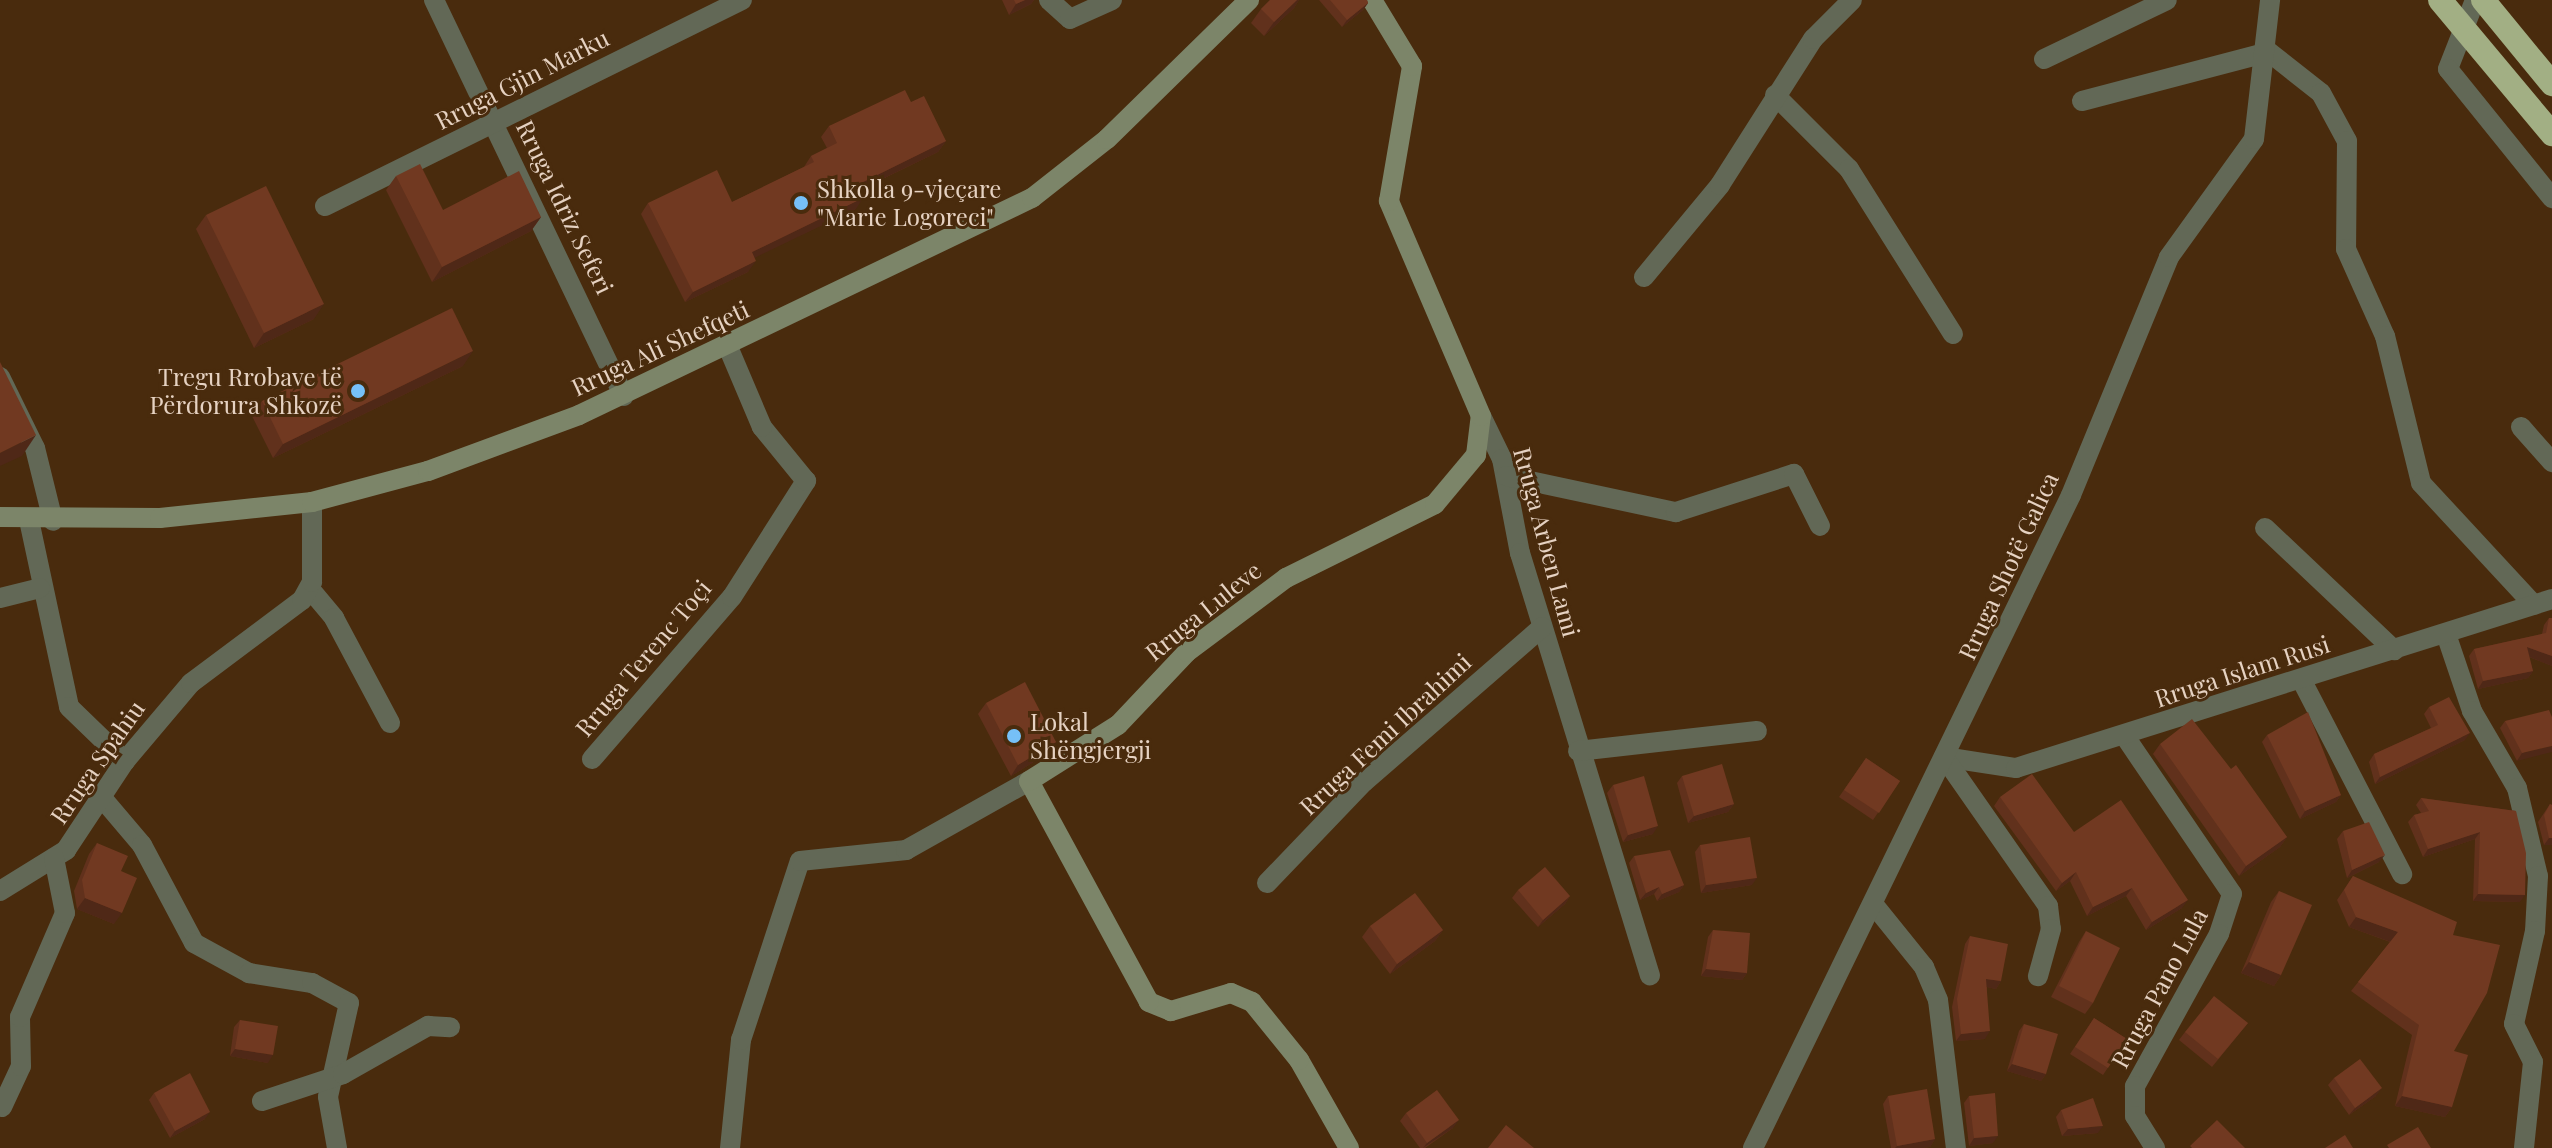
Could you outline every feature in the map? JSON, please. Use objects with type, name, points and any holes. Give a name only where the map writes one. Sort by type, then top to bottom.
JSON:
[{"type":"highway","points":[[2440,0],[2552,134]]},
{"type":"highway","points":[[2483,0],[2552,84]]},
{"type":"street","name":"Rruga Idriz Seferi","points":[[434,0],[624,396]]},
{"type":"street","name":"Rruga Gjin Marku","points":[[325,206],[742,0]]},
{"type":"street","points":[[1049,0],[1070,19],[1112,0]]},
{"type":"street","name":"Rruga Ali Shefqeti","points":[[0,517],[53,521],[312,502],[428,471],[624,396],[1032,198],[1107,139],[1249,0]]},
{"type":"street","name":"Rruga Arben Lami","points":[[1372,0],[1412,66],[1390,176],[1395,225],[1506,476],[1542,627],[1650,975]]},
{"type":"street","points":[[1644,277],[1720,185],[1813,39],[1852,0]]},
{"type":"street","points":[[2044,59],[2167,0]]},
{"type":"street","name":"Rruga Shotë Galica","points":[[1753,1148],[2071,495],[2169,257],[2254,139],[2269,52],[2270,0]]},
{"type":"street","points":[[2475,0],[2448,69],[2552,198]]},
{"type":"street","points":[[2082,101],[2269,52],[2321,93],[2344,127],[2346,249],[2385,336],[2421,483],[2543,602]]},
{"type":"street","points":[[1775,95],[1849,169],[1953,334]]},
{"type":"street","name":"Rruga Terenc Toçi","points":[[592,759],[727,603],[806,481],[762,427],[728,347]]},
{"type":"street","points":[[0,377],[39,461],[53,521]]},
{"type":"street","name":"Rruga Luleve","points":[[730,1148],[741,1040],[800,861],[906,850],[1029,781],[1118,725],[1187,652],[1286,578],[1435,504],[1476,455],[1478,409]]},
{"type":"street","points":[[2521,427],[2552,462]]},
{"type":"street","points":[[1506,476],[1676,512],[1794,474],[1820,526]]},
{"type":"street","points":[[312,502],[310,589],[334,618],[390,723]]},
{"type":"street","points":[[29,520],[40,588],[69,707],[125,761]]},
{"type":"street","points":[[2265,528],[2394,650]]},
{"type":"street","points":[[0,598],[40,588]]},
{"type":"street","name":"Rruga Spahiu","points":[[0,891],[54,858],[103,799],[125,761],[191,683],[292,611],[310,589]]},
{"type":"street","name":"Rruga Islam Rusi","points":[[1944,757],[2016,768],[2543,602]]},
{"type":"street","name":"Rruga Femi Ibrahimi","points":[[1267,883],[1364,782],[1542,627]]},
{"type":"street","points":[[2446,634],[2472,711],[2517,788],[2538,876],[2535,931],[2514,1024],[2533,1062],[2524,1148]]},
{"type":"street","points":[[2301,679],[2402,874]]},
{"type":"street","points":[[1578,751],[1757,731]]},
{"type":"street","name":"Rruga Pano Lula","points":[[2124,735],[2232,894],[2219,934],[2135,1086],[2135,1116],[2155,1148]]},
{"type":"street","points":[[1944,757],[2048,906],[2051,929],[2038,976]]},
{"type":"street","points":[[1029,781],[1149,1002],[1171,1011],[1231,993],[1252,1002],[1299,1060],[1349,1148]]},
{"type":"street","points":[[103,799],[142,845],[194,943],[249,973],[312,983],[349,1003],[330,1080],[337,1148]]},
{"type":"street","points":[[2,1107],[21,1066],[20,1017],[65,913],[54,858]]},
{"type":"street","points":[[1874,905],[1924,967],[1938,1000],[1956,1148]]},
{"type":"street","points":[[262,1101],[330,1080],[409,1034],[450,1027]]},
{"type":"building","points":[[1270,0],[1297,0],[1274,22],[1261,9]]},
{"type":"building","points":[[1330,0],[1367,0],[1368,3],[1347,20]]},
{"type":"building","points":[[905,90],[911,102],[924,96],[946,141],[857,185],[863,198],[752,252],[756,261],[693,292],[648,203],[717,170],[732,202],[814,162],[811,156],[837,143],[829,126]]},
{"type":"building","points":[[420,164],[443,210],[519,171],[541,217],[442,267],[396,176]]},
{"type":"building","points":[[266,186],[324,304],[264,333],[206,215]]},
{"type":"building","name":"Tregu Rrobave të Përdorura Shkozë","points":[[452,308],[473,351],[283,444],[262,401]]},
{"type":"building","points":[[0,362],[36,435],[0,453]]},
{"type":"building","points":[[2549,618],[2552,618],[2552,656],[2527,647],[2533,671],[2483,681],[2474,649],[2546,633]]},
{"type":"building","name":"Lokal Shëngjergji","points":[[1025,682],[1056,742],[1018,765],[986,703]]},
{"type":"building","points":[[2449,697],[2470,733],[2380,777],[2374,754],[2438,725],[2429,707]]},
{"type":"building","points":[[2549,710],[2552,717],[2552,746],[2522,753],[2505,721]]},
{"type":"building","points":[[2308,712],[2341,795],[2305,811],[2267,735]]},
{"type":"building","points":[[2192,719],[2231,769],[2236,765],[2287,837],[2246,866],[2160,744]]},
{"type":"building","points":[[1866,758],[1900,781],[1879,813],[1844,790]]},
{"type":"building","points":[[1722,764],[1734,804],[1694,816],[1682,776]]},
{"type":"building","points":[[2032,774],[2074,832],[2121,800],[2188,900],[2152,922],[2132,888],[2093,907],[2076,872],[2062,883],[2000,797]]},
{"type":"building","points":[[1644,776],[1658,826],[1628,835],[1613,785]]},
{"type":"building","points":[[2421,798],[2516,811],[2526,853],[2525,895],[2478,894],[2480,832],[2428,849],[2414,815],[2429,811]]},
{"type":"building","points":[[2550,804],[2552,838],[2549,838],[2544,815]]},
{"type":"building","points":[[2369,822],[2385,855],[2352,870],[2343,831]]},
{"type":"building","points":[[1750,837],[1757,878],[1706,885],[1700,845]]},
{"type":"building","points":[[97,843],[128,856],[121,871],[137,878],[122,913],[85,898],[82,880]]},
{"type":"building","points":[[1670,850],[1684,885],[1662,894],[1659,887],[1646,893],[1634,856]]},
{"type":"building","points":[[1545,867],[1570,896],[1543,920],[1518,890]]},
{"type":"building","points":[[2353,876],[2457,922],[2453,935],[2500,945],[2487,993],[2454,1051],[2468,1055],[2452,1107],[2402,1096],[2419,1025],[2358,982],[2398,932],[2356,917],[2344,890]]},
{"type":"building","points":[[2279,891],[2312,905],[2281,975],[2249,962]]},
{"type":"building","points":[[1415,893],[1443,930],[1397,964],[1370,926]]},
{"type":"building","points":[[1713,930],[1750,933],[1747,973],[1706,969]]},
{"type":"building","points":[[2086,931],[2120,948],[2093,1003],[2059,986]]},
{"type":"building","points":[[1970,936],[2008,944],[2001,981],[1986,979],[1990,1031],[1961,1034],[1957,999]]},
{"type":"building","points":[[2214,996],[2248,1023],[2218,1059],[2185,1032]]},
{"type":"building","points":[[2094,1018],[2127,1039],[2108,1068],[2075,1047]]},
{"type":"building","points":[[240,1020],[278,1026],[273,1055],[235,1049]]},
{"type":"building","points":[[2024,1024],[2058,1034],[2046,1074],[2012,1064]]},
{"type":"building","points":[[2360,1059],[2382,1088],[2355,1108],[2334,1078]]},
{"type":"building","points":[[190,1073],[210,1112],[175,1131],[154,1093]]},
{"type":"building","points":[[1927,1089],[1935,1139],[1897,1146],[1888,1096]]},
{"type":"building","points":[[1437,1090],[1459,1120],[1427,1143],[1406,1113]]},
{"type":"building","points":[[1995,1093],[1998,1136],[1974,1138],[1969,1096]]},
{"type":"building","points":[[2093,1098],[2103,1126],[2068,1129],[2061,1110]]},
{"type":"building","points":[[2217,1120],[2245,1148],[2190,1146]]},
{"type":"building","points":[[1506,1125],[1534,1148],[1488,1148]]},
{"type":"building","points":[[2418,1127],[2431,1148],[2389,1148],[2387,1145]]},
{"type":"building","points":[[2345,1135],[2353,1148],[2325,1148]]},
{"type":"place","name":"Shkolla 9-vjeçare \"Marie Logoreci\"","points":[[801,203]]},
{"type":"place","name":"Tregu Rrobave të Përdorura Shkozë","points":[[358,391]]},
{"type":"place","name":"Lokal Shëngjergji","points":[[1014,736]]}]
